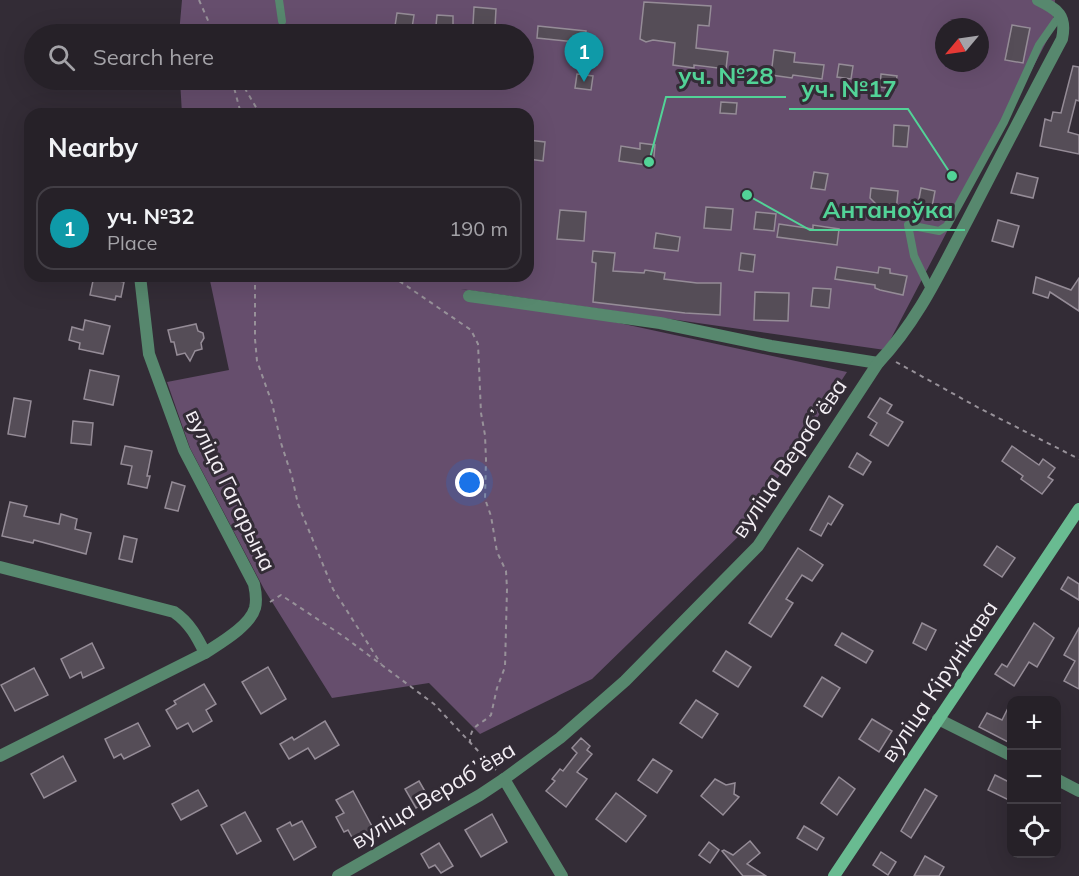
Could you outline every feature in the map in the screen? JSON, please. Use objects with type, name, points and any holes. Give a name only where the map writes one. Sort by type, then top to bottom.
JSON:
[{"type":"street","points":[[1038,0],[1056,9],[1060,15]]},
{"type":"street","name":"вуліца Верабʼёва","points":[[339,876],[480,795],[560,738],[625,681],[758,546],[882,359],[901,336],[931,291],[1062,39],[1064,23],[1060,15]]},
{"type":"street","name":"вуліца Гагарына","points":[[141,282],[149,354],[184,450],[255,584],[254,611]]},
{"type":"street","points":[[469,296],[660,323],[771,346],[882,359]]},
{"type":"street","name":"вуліца Кірунікава","points":[[834,876],[1079,509]]},
{"type":"street","points":[[0,567],[174,612],[193,630],[205,653]]},
{"type":"street","points":[[0,756],[205,653],[233,634],[254,611]]},
{"type":"street","points":[[938,718],[1007,754]]},
{"type":"street","points":[[504,779],[562,876]]},
{"type":"street","points":[[1061,782],[1079,791]]},
{"type":"lane","points":[[279,0],[282,21]]},
{"type":"lane","points":[[931,291],[914,256],[908,225],[939,231],[947,226],[1004,122],[1039,45],[1060,15]]},
{"type":"path","points":[[199,0],[210,24]]},
{"type":"path","points":[[235,90],[239,108]]},
{"type":"path","points":[[246,90],[256,108]]},
{"type":"path","points":[[255,282],[257,361],[272,403],[298,504],[333,589],[381,664]]},
{"type":"path","points":[[401,282],[471,330],[478,344],[481,413],[486,452],[485,499],[491,516],[496,552],[506,571],[506,646],[505,667],[497,688],[491,716],[470,733],[470,743]]},
{"type":"path","points":[[882,359],[1079,459]]},
{"type":"path","points":[[254,611],[281,595],[343,636],[434,704],[504,779]]},
{"type":"shaded area","points":[[182,0],[1055,0],[1052,31],[885,350],[461,289],[847,372],[742,533],[592,679],[480,734],[429,683],[332,698],[264,589],[190,448],[167,382],[229,370],[210,282],[534,282],[534,108],[182,108],[181,90],[534,90],[534,24],[180,24]]},
{"type":"building","points":[[644,2],[711,6],[709,26],[698,25],[696,48],[728,52],[726,69],[673,65],[675,43],[653,40],[646,42],[640,39]]},
{"type":"building","points":[[474,7],[496,9],[495,24],[473,24]]},
{"type":"building","points":[[397,13],[414,15],[413,24],[395,24]]},
{"type":"building","points":[[437,15],[453,16],[453,24],[436,24]]},
{"type":"building","points":[[1012,25],[1030,28],[1023,63],[1005,60]]},
{"type":"building","points":[[538,26],[586,31],[585,43],[537,38]]},
{"type":"building","points":[[774,50],[795,53],[794,62],[824,65],[822,79],[771,75]]},
{"type":"building","points":[[839,64],[853,66],[851,79],[837,77]]},
{"type":"building","points":[[1073,66],[1079,67],[1079,101],[1076,100],[1068,132],[1079,135],[1079,154],[1040,146],[1045,119],[1051,121],[1053,112],[1061,113]]},
{"type":"building","points":[[577,74],[593,76],[591,90],[575,88]]},
{"type":"building","points":[[881,74],[897,76],[895,89],[880,87]]},
{"type":"building","points":[[721,102],[737,103],[736,114],[720,113]]},
{"type":"building","points":[[894,125],[909,126],[907,147],[893,146]]},
{"type":"building","points":[[534,141],[545,142],[543,161],[534,160]]},
{"type":"building","points":[[640,143],[655,145],[653,166],[619,161],[621,146],[640,149]]},
{"type":"building","points":[[814,172],[828,174],[825,190],[811,188]]},
{"type":"building","points":[[1017,173],[1038,178],[1033,198],[1011,193]]},
{"type":"building","points":[[871,188],[898,191],[896,212],[876,210],[876,204],[870,198]]},
{"type":"building","points":[[921,188],[935,191],[932,207],[918,204]]},
{"type":"building","points":[[706,207],[733,209],[731,230],[704,228]]},
{"type":"building","points":[[560,210],[586,212],[584,241],[557,239]]},
{"type":"building","points":[[756,212],[776,214],[774,231],[754,229]]},
{"type":"building","points":[[998,220],[1019,226],[1013,247],[992,241]]},
{"type":"building","points":[[779,224],[813,229],[813,225],[839,229],[837,245],[777,237]]},
{"type":"building","points":[[656,233],[680,237],[678,251],[654,248]]},
{"type":"building","points":[[593,251],[615,253],[613,271],[644,273],[645,270],[665,273],[664,279],[721,283],[720,315],[593,302],[596,263],[592,262]]},
{"type":"building","points":[[741,253],[755,255],[753,272],[739,270]]},
{"type":"building","points":[[837,267],[878,273],[879,267],[890,269],[890,273],[907,276],[903,295],[880,290],[875,288],[875,285],[835,279]]},
{"type":"building","points":[[1036,277],[1071,290],[1079,278],[1079,311],[1050,292],[1048,298],[1033,293]]},
{"type":"building","points":[[93,282],[124,282],[121,297],[116,296],[115,300],[90,295]]},
{"type":"building","points":[[813,288],[831,289],[829,308],[811,306]]},
{"type":"building","points":[[755,292],[789,293],[788,321],[754,320]]},
{"type":"building","points":[[85,320],[110,326],[103,354],[79,349],[80,343],[69,340],[72,327],[83,330]]},
{"type":"building","points":[[196,324],[204,338],[201,343],[202,349],[195,351],[190,361],[185,353],[177,355],[168,330]]},
{"type":"building","points":[[90,370],[119,376],[113,405],[84,399]]},
{"type":"building","points":[[14,398],[31,401],[25,437],[8,434]]},
{"type":"building","points":[[880,398],[892,405],[887,413],[903,422],[888,446],[870,435],[877,423],[868,417]]},
{"type":"building","points":[[73,421],[93,423],[91,445],[71,443]]},
{"type":"building","points":[[125,446],[152,451],[147,488],[128,484],[132,466],[121,464]]},
{"type":"building","points":[[1012,446],[1039,465],[1043,459],[1055,468],[1048,477],[1053,480],[1042,494],[1002,461]]},
{"type":"building","points":[[857,453],[871,462],[863,475],[849,467]]},
{"type":"building","points":[[172,482],[185,486],[178,511],[165,508]]},
{"type":"building","points":[[829,496],[843,505],[831,525],[828,523],[821,536],[810,530]]},
{"type":"building","points":[[10,502],[27,506],[24,516],[59,524],[61,514],[77,519],[75,529],[91,533],[86,554],[34,540],[33,543],[2,536]]},
{"type":"building","points":[[124,536],[137,539],[132,562],[119,559]]},
{"type":"building","points":[[997,546],[1015,558],[1002,577],[984,565]]},
{"type":"building","points":[[798,548],[823,565],[812,581],[802,575],[786,599],[793,603],[771,637],[749,623]]},
{"type":"building","points":[[1068,577],[1079,584],[1079,600],[1061,589]]},
{"type":"building","points":[[922,623],[936,630],[926,650],[913,643]]},
{"type":"building","points":[[1034,623],[1054,638],[1037,667],[1029,662],[1014,686],[995,674],[1002,664],[1007,667]]},
{"type":"building","points":[[1079,628],[1079,689],[1064,681],[1075,661],[1064,655]]},
{"type":"building","points":[[842,633],[873,651],[866,663],[835,645]]},
{"type":"building","points":[[92,643],[104,668],[83,678],[81,672],[70,678],[61,659]]},
{"type":"building","points":[[726,651],[751,667],[738,687],[713,671]]},
{"type":"building","points":[[268,667],[286,699],[261,714],[242,682]]},
{"type":"building","points":[[34,668],[48,695],[15,711],[1,685]]},
{"type":"building","points":[[822,677],[840,688],[822,717],[804,706]]},
{"type":"building","points":[[204,684],[216,704],[206,710],[212,721],[193,732],[188,723],[177,729],[166,710],[176,704],[174,701]]},
{"type":"building","points":[[696,700],[718,714],[702,738],[680,723]]},
{"type":"building","points":[[1007,710],[1007,741],[979,727],[987,713],[1002,720]]},
{"type":"building","points":[[872,719],[892,731],[879,752],[859,739]]},
{"type":"building","points":[[325,721],[339,745],[315,759],[308,748],[289,759],[280,744],[292,737],[294,740]]},
{"type":"building","points":[[138,723],[150,746],[124,759],[121,754],[114,758],[105,739]]},
{"type":"building","points":[[581,738],[590,746],[587,750],[592,754],[577,772],[587,779],[566,807],[546,791],[555,781],[552,779],[560,769],[563,771],[577,753],[572,748]]},
{"type":"building","points":[[63,756],[76,781],[44,798],[31,774]]},
{"type":"building","points":[[653,759],[672,771],[657,793],[638,780]]},
{"type":"building","points":[[995,775],[1007,781],[1007,799],[988,790]]},
{"type":"building","points":[[839,777],[855,789],[837,815],[821,803]]},
{"type":"building","points":[[715,779],[726,785],[735,783],[734,794],[739,797],[723,815],[701,796]]},
{"type":"building","points":[[419,781],[430,800],[416,808],[405,789]]},
{"type":"building","points":[[925,789],[937,796],[911,838],[901,831]]},
{"type":"building","points":[[198,790],[207,806],[181,820],[172,804]]},
{"type":"building","points":[[353,791],[374,830],[354,841],[348,830],[344,832],[336,817],[344,813],[336,800]]},
{"type":"building","points":[[616,793],[646,816],[626,842],[596,819]]},
{"type":"building","points":[[245,812],[261,841],[237,854],[221,825]]},
{"type":"building","points":[[492,814],[507,842],[481,857],[465,830]]},
{"type":"building","points":[[302,821],[316,847],[294,860],[277,829],[290,822],[292,826]]},
{"type":"building","points":[[804,826],[824,838],[817,850],[797,838]]},
{"type":"building","points":[[750,841],[760,853],[747,864],[766,876],[743,876],[722,851],[733,855]]},
{"type":"building","points":[[709,842],[719,850],[710,863],[699,855]]},
{"type":"building","points":[[439,843],[453,866],[441,873],[435,865],[429,868],[421,854]]},
{"type":"building","points":[[881,852],[896,862],[888,875],[873,865]]},
{"type":"building","points":[[925,856],[944,867],[939,876],[914,876]]},
{"type":"place","name":"уч. №32","points":[[584,82]]},
{"type":"place","name":"уч. №28","points":[[649,162]]},
{"type":"place","name":"уч. №17","points":[[952,176]]},
{"type":"place","name":"Антаноўка","points":[[747,195]]}]
